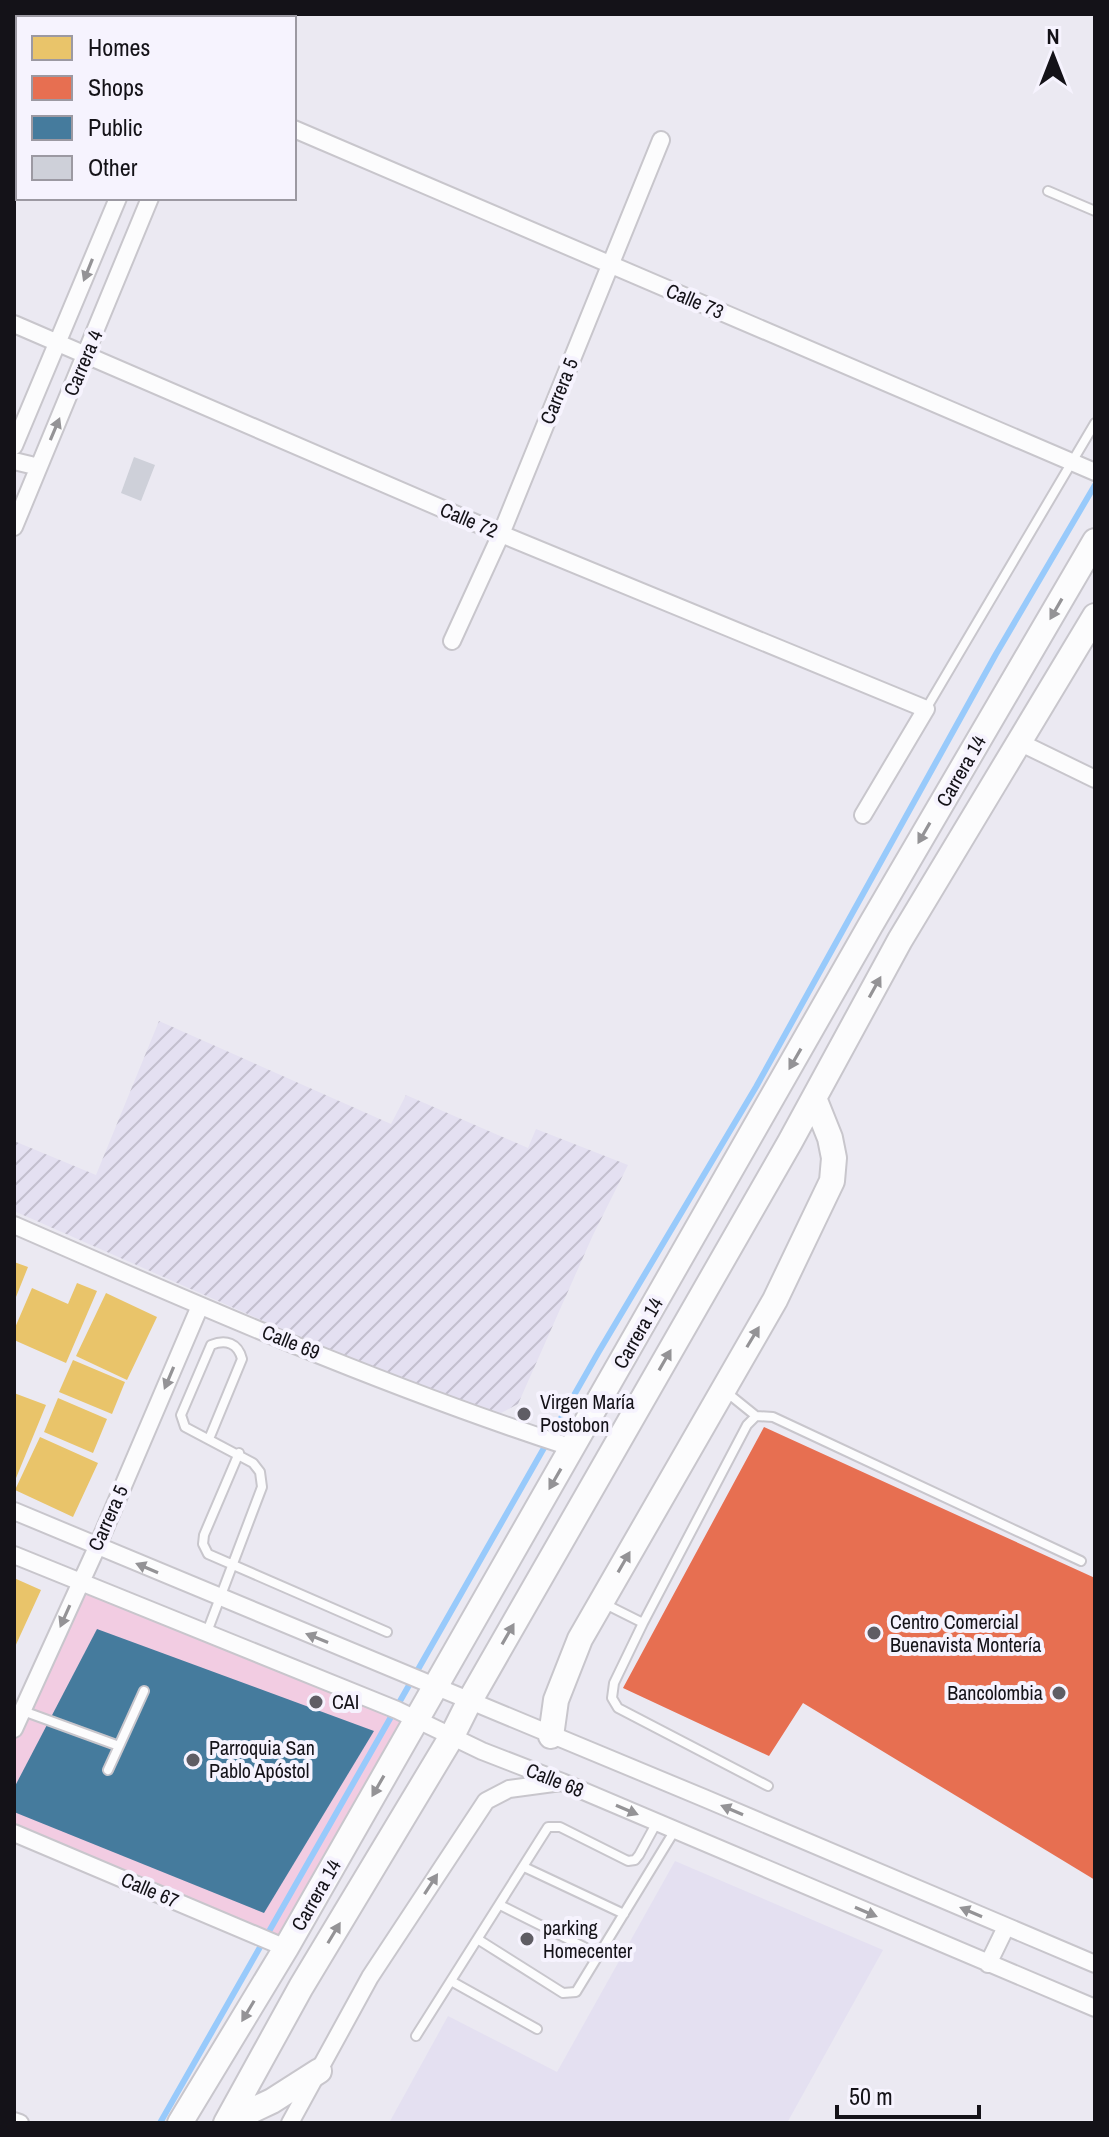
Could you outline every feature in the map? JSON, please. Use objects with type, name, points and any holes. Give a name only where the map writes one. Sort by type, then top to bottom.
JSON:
[{"type":"main road","name":"Carrera 14","points":[[180,2123],[424,1682],[1095,541]]},
{"type":"main road","name":"Carrera 14","points":[[227,2122],[301,1987],[452,1736],[814,1098],[900,940],[1095,616]]},
{"type":"main road","points":[[551,1736],[556,1700],[580,1639],[775,1300],[832,1181],[834,1158],[830,1138],[814,1098]]},
{"type":"main road","points":[[227,2122],[272,2101],[319,2071]]},
{"type":"street","name":"Calle 73","points":[[296,130],[1084,468]]},
{"type":"street","name":"Carrera 5","points":[[452,641],[501,534],[661,140]]},
{"type":"street","name":"Carrera 4","points":[[14,446],[118,200]]},
{"type":"street","points":[[119,200],[142,217]]},
{"type":"street","name":"Carrera 4","points":[[14,527],[149,200]]},
{"type":"street","name":"Calle 72","points":[[14,324],[501,534],[926,709]]},
{"type":"street","points":[[14,461],[39,467]]},
{"type":"street","points":[[863,815],[926,709]]},
{"type":"street","points":[[1019,742],[1094,775]]},
{"type":"street","name":"Calle 69","points":[[14,1225],[200,1306],[562,1445]]},
{"type":"street","name":"Carrera 5","points":[[14,1729],[97,1547],[200,1306]]},
{"type":"street","name":"Calle 68","points":[[14,1511],[1095,1964]]},
{"type":"street","name":"Calle 68","points":[[14,1555],[407,1714],[482,1751],[1095,2008]]},
{"type":"street","points":[[290,2123],[370,1977],[486,1801],[509,1789],[562,1782]]},
{"type":"street","name":"Calle 67","points":[[14,1833],[278,1944]]},
{"type":"street","points":[[988,1964],[1006,1927]]},
{"type":"street","points":[[14,2121],[20,2123]]},
{"type":"lane","points":[[1048,191],[1095,211]]},
{"type":"lane","points":[[926,709],[1084,468],[1095,423]]},
{"type":"lane","points":[[207,1632],[262,1487],[260,1472],[239,1453],[209,1439],[185,1427],[181,1415],[211,1345],[221,1341],[232,1343],[240,1350],[242,1359],[209,1439]]},
{"type":"lane","points":[[722,1389],[756,1416],[773,1417],[1081,1561]]},
{"type":"lane","points":[[756,1416],[747,1425],[643,1623],[614,1683],[612,1698],[618,1708],[768,1786]]},
{"type":"lane","points":[[239,1453],[204,1535],[203,1544],[208,1554],[387,1632]]},
{"type":"lane","points":[[601,1602],[643,1623]]},
{"type":"lane","points":[[108,1770],[144,1691]]},
{"type":"lane","points":[[22,1711],[119,1746]]},
{"type":"lane","points":[[416,2036],[548,1827],[560,1827],[628,1861],[635,1860],[639,1855],[657,1822]]},
{"type":"lane","points":[[479,1940],[563,1993],[569,1995],[576,1992],[675,1830]]},
{"type":"lane","points":[[524,1867],[624,1914]]},
{"type":"lane","points":[[500,1905],[600,1955]]},
{"type":"lane","points":[[451,1981],[537,2029]]},
{"type":"shaded area","points":[[159,1021],[391,1124],[406,1095],[528,1148],[536,1129],[628,1165],[593,1235],[518,1404],[488,1420],[14,1211],[14,1141],[96,1175]]},
{"type":"shaded area","name":"Parroquia San Pablo Apóstol","points":[[79,1582],[416,1718],[286,1948],[14,1833],[14,1729]]},
{"type":"shaded area","points":[[675,1861],[883,1950],[787,2123],[389,2123],[448,2016],[557,2072]]},
{"type":"building: Homes","points":[[14,1262],[28,1267],[14,1302]]},
{"type":"building: Homes","points":[[77,1283],[97,1291],[66,1363],[14,1340],[14,1330],[32,1288],[68,1304]]},
{"type":"building: Homes","points":[[106,1293],[157,1317],[127,1380],[76,1356]]},
{"type":"building: Homes","points":[[73,1360],[125,1382],[112,1414],[59,1392]]},
{"type":"building: Homes","points":[[14,1393],[46,1405],[14,1483]]},
{"type":"building: Homes","points":[[58,1398],[107,1419],[93,1453],[44,1432]]},
{"type":"building: Homes","points":[[40,1437],[98,1463],[73,1517],[15,1490]]},
{"type":"building: Homes","points":[[14,1578],[41,1590],[14,1649]]},
{"type":"building: Shops","name":"Centro Comercial Buenavista Montería","points":[[764,1427],[1095,1578],[1095,1880],[803,1703],[769,1756],[623,1688]]},
{"type":"building: Public","name":"Parroquia San Pablo Apóstol","points":[[97,1629],[374,1731],[264,1913],[14,1812],[14,1788]]},
{"type":"building: Other","points":[[14,51],[16,96],[14,100]]},
{"type":"building: Other","points":[[134,457],[155,465],[141,501],[121,493]]},
{"type":"waterway","points":[[160,2123],[598,1353],[756,1087],[996,654],[1095,485]]},
{"type":"place","name":"Virgen María Postobon","points":[[524,1414]]},
{"type":"place","name":"Centro Comercial Buenavista Montería","points":[[874,1633]]},
{"type":"place","name":"Bancolombia","points":[[1059,1693]]},
{"type":"place","name":"CAI","points":[[316,1702]]},
{"type":"place","name":"Parroquia San Pablo Apóstol","points":[[193,1760]]},
{"type":"place","name":"parking Homecenter","points":[[527,1939]]}]
